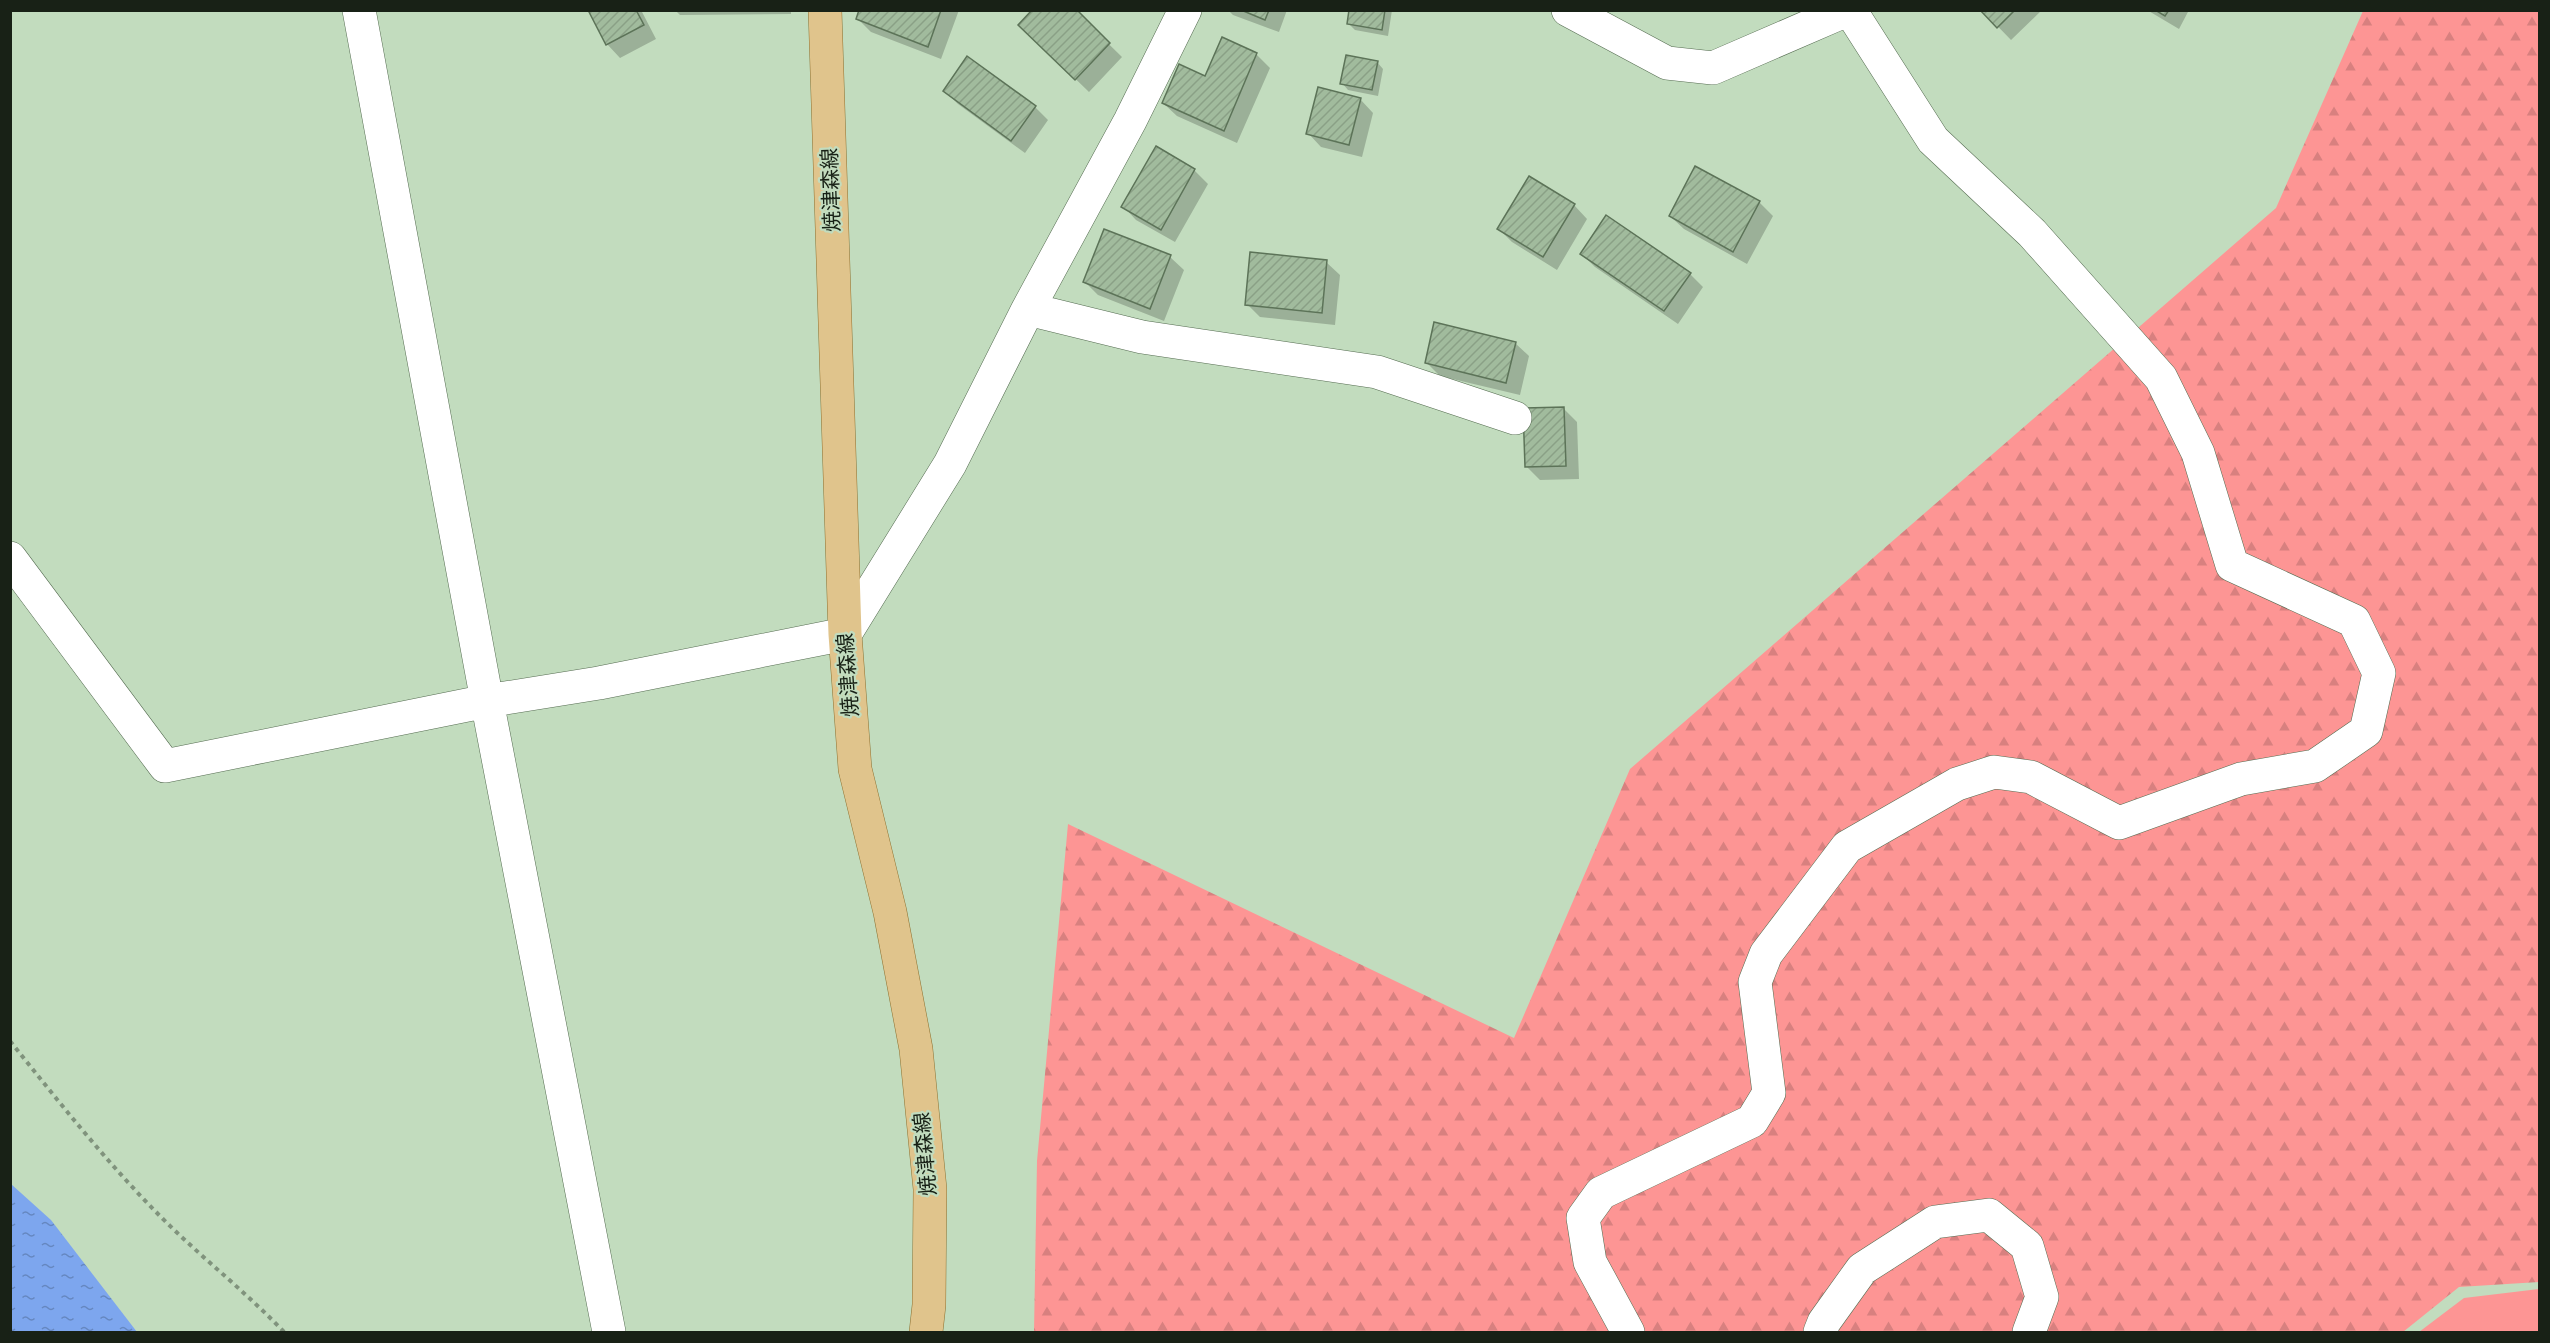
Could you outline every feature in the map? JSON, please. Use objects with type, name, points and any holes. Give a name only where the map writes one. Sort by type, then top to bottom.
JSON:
[{"type":"main road","name":"焼津森線","points":[[825,10],[845,634],[855,769],[890,912],[916,1049],[930,1189],[929,1305],[926,1332]]},
{"type":"street","points":[[360,10],[487,701],[609,1332]]},
{"type":"street","points":[[10,558],[165,766],[487,701],[599,683],[845,634],[950,464],[1028,309],[1130,121],[1185,10]]},
{"type":"street","points":[[1568,10],[1666,63],[1713,68],[1849,10],[1933,140],[2032,233],[2161,378],[2198,453],[2232,565],[2354,621],[2379,673],[2366,731],[2315,766],[2241,779],[2119,823],[2031,777],[1994,772],[1957,784],[1847,847],[1766,954],[1755,982],[1769,1092],[1752,1121],[1601,1193],[1583,1218],[1590,1262],[1628,1332]]},
{"type":"street","points":[[1028,309],[1142,338],[1377,372],[1515,418]]},
{"type":"street","points":[[1820,1332],[1824,1322],[1862,1269],[1935,1222],[1989,1215],[2027,1246],[2042,1297],[2030,1332]]},
{"type":"path","points":[[10,1041],[76,1122],[163,1219],[254,1301],[284,1332]]},
{"type":"green space","points":[[2363,11],[2539,11],[2539,1282],[2459,1287],[2403,1332],[1034,1332],[1037,1161],[1068,824],[1514,1038],[1630,769],[2276,208]]},
{"type":"green space","points":[[2539,1289],[2539,1332],[2419,1332],[2464,1298]]},
{"type":"water","points":[[11,1184],[51,1220],[137,1332],[11,1332]]},
{"type":"building","points":[[588,10],[636,10],[644,25],[606,45]]},
{"type":"building","points":[[859,10],[941,10],[928,47],[856,19]]},
{"type":"building","points":[[1032,10],[1077,10],[1110,43],[1075,80],[1018,25]]},
{"type":"building","points":[[1241,10],[1269,10],[1265,20]]},
{"type":"building","points":[[1349,10],[1385,10],[1382,30],[1347,24]]},
{"type":"building","points":[[1980,10],[2015,10],[1997,28]]},
{"type":"building","points":[[2155,10],[2169,10],[2165,16]]},
{"type":"building","points":[[1222,37],[1257,53],[1224,131],[1162,103],[1179,64],[1205,76]]},
{"type":"building","points":[[1346,55],[1378,61],[1372,90],[1340,84]]},
{"type":"building","points":[[967,56],[1036,106],[1011,141],[943,91]]},
{"type":"building","points":[[1318,87],[1361,98],[1349,145],[1306,134]]},
{"type":"building","points":[[1156,146],[1195,169],[1161,230],[1121,207]]},
{"type":"building","points":[[1695,166],[1760,201],[1733,252],[1669,216]]},
{"type":"building","points":[[1529,176],[1575,204],[1543,257],[1497,229]]},
{"type":"building","points":[[1606,215],[1691,273],[1664,311],[1580,254]]},
{"type":"building","points":[[1104,229],[1171,255],[1150,309],[1083,282]]},
{"type":"building","points":[[1250,252],[1327,260],[1322,313],[1245,305]]},
{"type":"building","points":[[1434,322],[1516,342],[1506,383],[1425,363]]},
{"type":"building","points":[[1564,407],[1566,466],[1525,467],[1523,408]]}]
